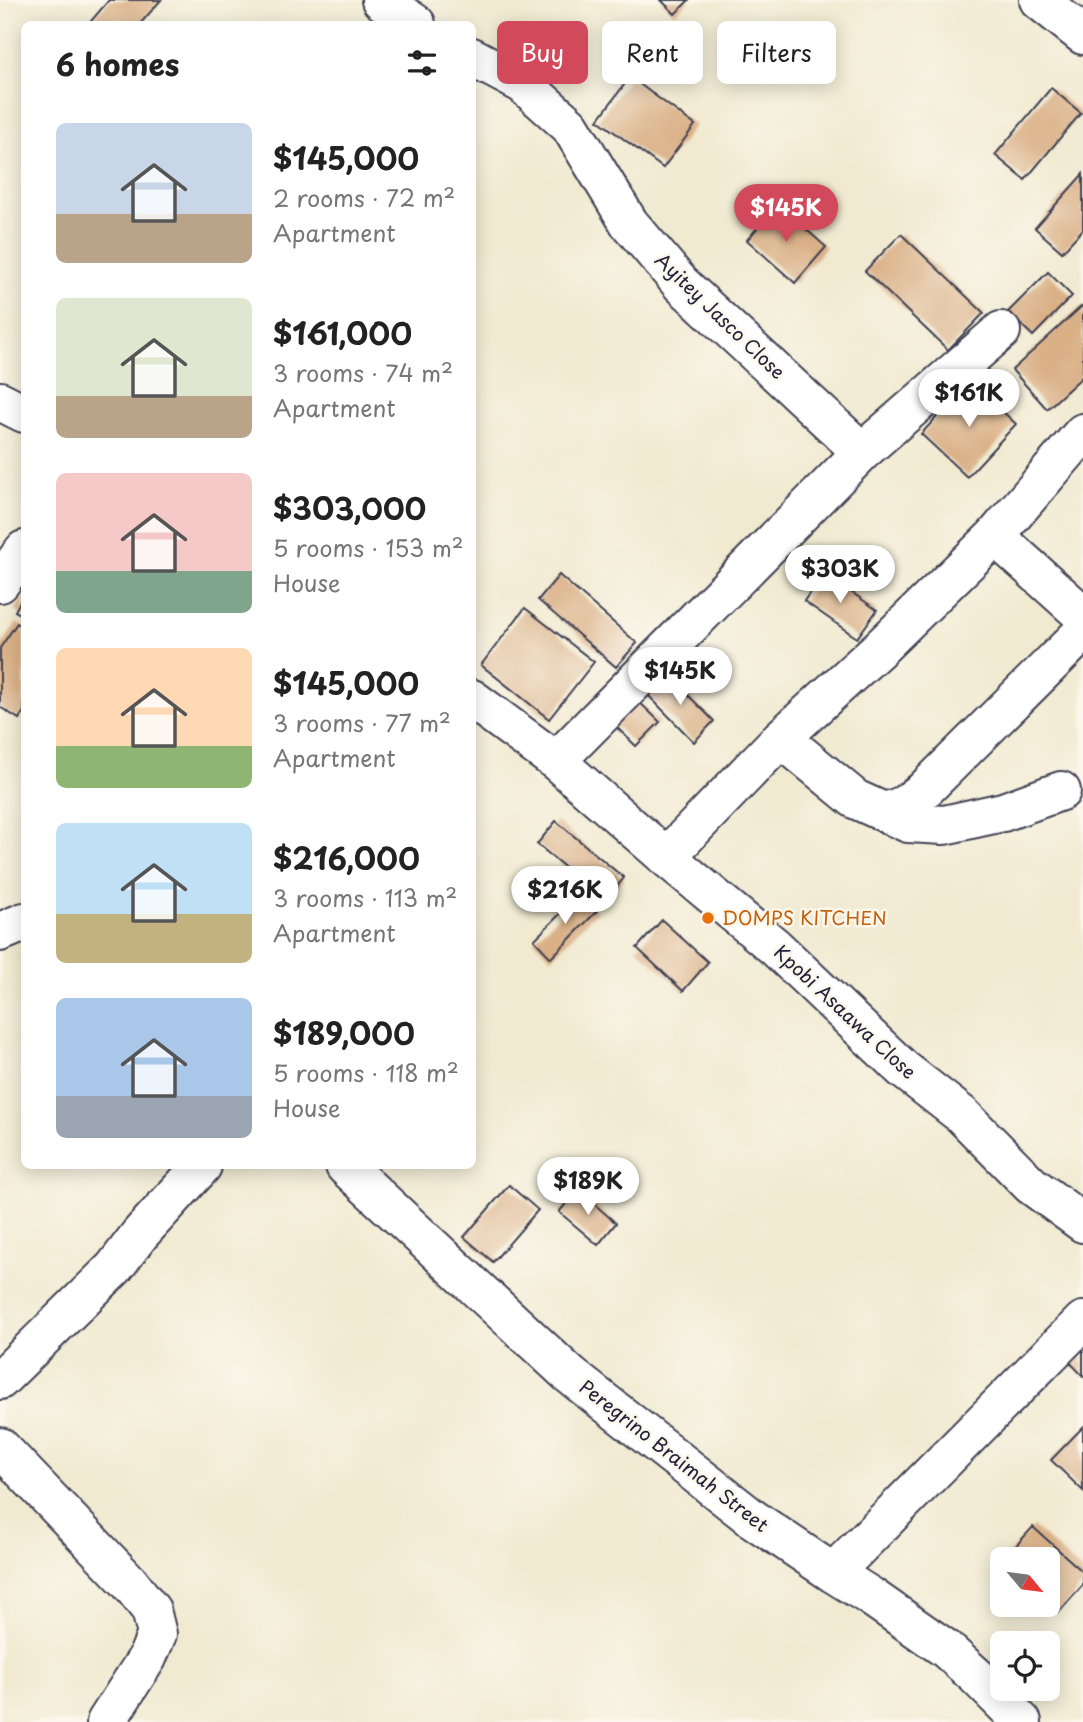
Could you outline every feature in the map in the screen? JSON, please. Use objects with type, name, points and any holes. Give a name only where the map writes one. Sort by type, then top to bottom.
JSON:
[{"type":"street","points":[[381,0],[412,21]]},
{"type":"street","points":[[1039,0],[1083,35]]},
{"type":"street","name":"Ayitey Jasco Close","points":[[476,59],[523,84],[570,126],[629,223],[681,284],[862,452]]},
{"type":"street","points":[[556,761],[862,452],[1001,331]]},
{"type":"street","points":[[0,401],[21,412]]},
{"type":"street","points":[[666,857],[781,738],[880,648],[995,536],[1083,433]]},
{"type":"street","points":[[995,536],[1083,615]]},
{"type":"street","points":[[0,583],[21,554]]},
{"type":"street","points":[[886,812],[904,805],[923,791],[1083,632]]},
{"type":"street","name":"Kpobi Asaawa Close","points":[[476,702],[556,761],[775,947],[903,1069],[962,1115],[1031,1185],[1083,1223]]},
{"type":"street","points":[[781,738],[855,799],[908,823],[944,825],[1003,812],[1061,791]]},
{"type":"street","points":[[0,932],[21,923]]},
{"type":"street","points":[[0,1380],[114,1268],[140,1234],[199,1169]]},
{"type":"street","name":"Peregrino Braimah Street","points":[[348,1169],[570,1375],[753,1519],[946,1649],[1022,1722]]},
{"type":"street","points":[[833,1573],[1083,1321]]},
{"type":"street","points":[[0,1447],[129,1582],[151,1610],[157,1633],[152,1646],[106,1722]]},
{"type":"building","points":[[109,0],[161,0],[143,21],[91,21]]},
{"type":"building","points":[[661,0],[689,0],[675,14]]},
{"type":"building","points":[[625,84],[639,84],[695,125],[663,168],[598,120]]},
{"type":"building","points":[[1051,88],[1081,113],[1025,180],[995,155]]},
{"type":"building","points":[[1083,174],[1083,229],[1062,252],[1035,228]]},
{"type":"building","points":[[778,204],[826,247],[795,283],[747,240]]},
{"type":"building","points":[[901,234],[984,313],[948,350],[865,271]]},
{"type":"building","points":[[1048,272],[1072,296],[1033,336],[1008,312]]},
{"type":"building","points":[[1083,305],[1083,376],[1047,409],[1012,370]]},
{"type":"building","points":[[970,381],[1016,424],[967,477],[921,434]]},
{"type":"building","points":[[824,573],[877,610],[857,638],[804,601]]},
{"type":"building","points":[[559,575],[637,643],[616,667],[538,600]]},
{"type":"building","points":[[21,600],[21,614],[15,611]]},
{"type":"building","points":[[525,608],[594,662],[549,719],[481,665]]},
{"type":"building","points":[[17,623],[21,626],[19,719],[0,707],[0,648]]},
{"type":"building","points":[[665,672],[714,721],[694,742],[645,692]]},
{"type":"building","points":[[632,695],[660,722],[636,746],[609,720]]},
{"type":"building","points":[[556,821],[624,878],[605,901],[537,844]]},
{"type":"building","points":[[580,894],[597,911],[551,958],[534,940]]},
{"type":"building","points":[[662,920],[708,962],[683,991],[637,948]]},
{"type":"building","points":[[509,1185],[538,1210],[493,1262],[464,1237]]},
{"type":"building","points":[[578,1190],[616,1223],[598,1245],[559,1212]]},
{"type":"building","points":[[1083,1337],[1083,1376],[1064,1356]]},
{"type":"building","points":[[1083,1427],[1083,1491],[1051,1460]]},
{"type":"building","points":[[1033,1527],[1055,1547],[1015,1547]]},
{"type":"building","points":[[1060,1551],[1083,1572],[1083,1585],[1060,1611]]},
{"type":"place","name":"DOMPS KITCHEN","points":[[708,918]]}]
